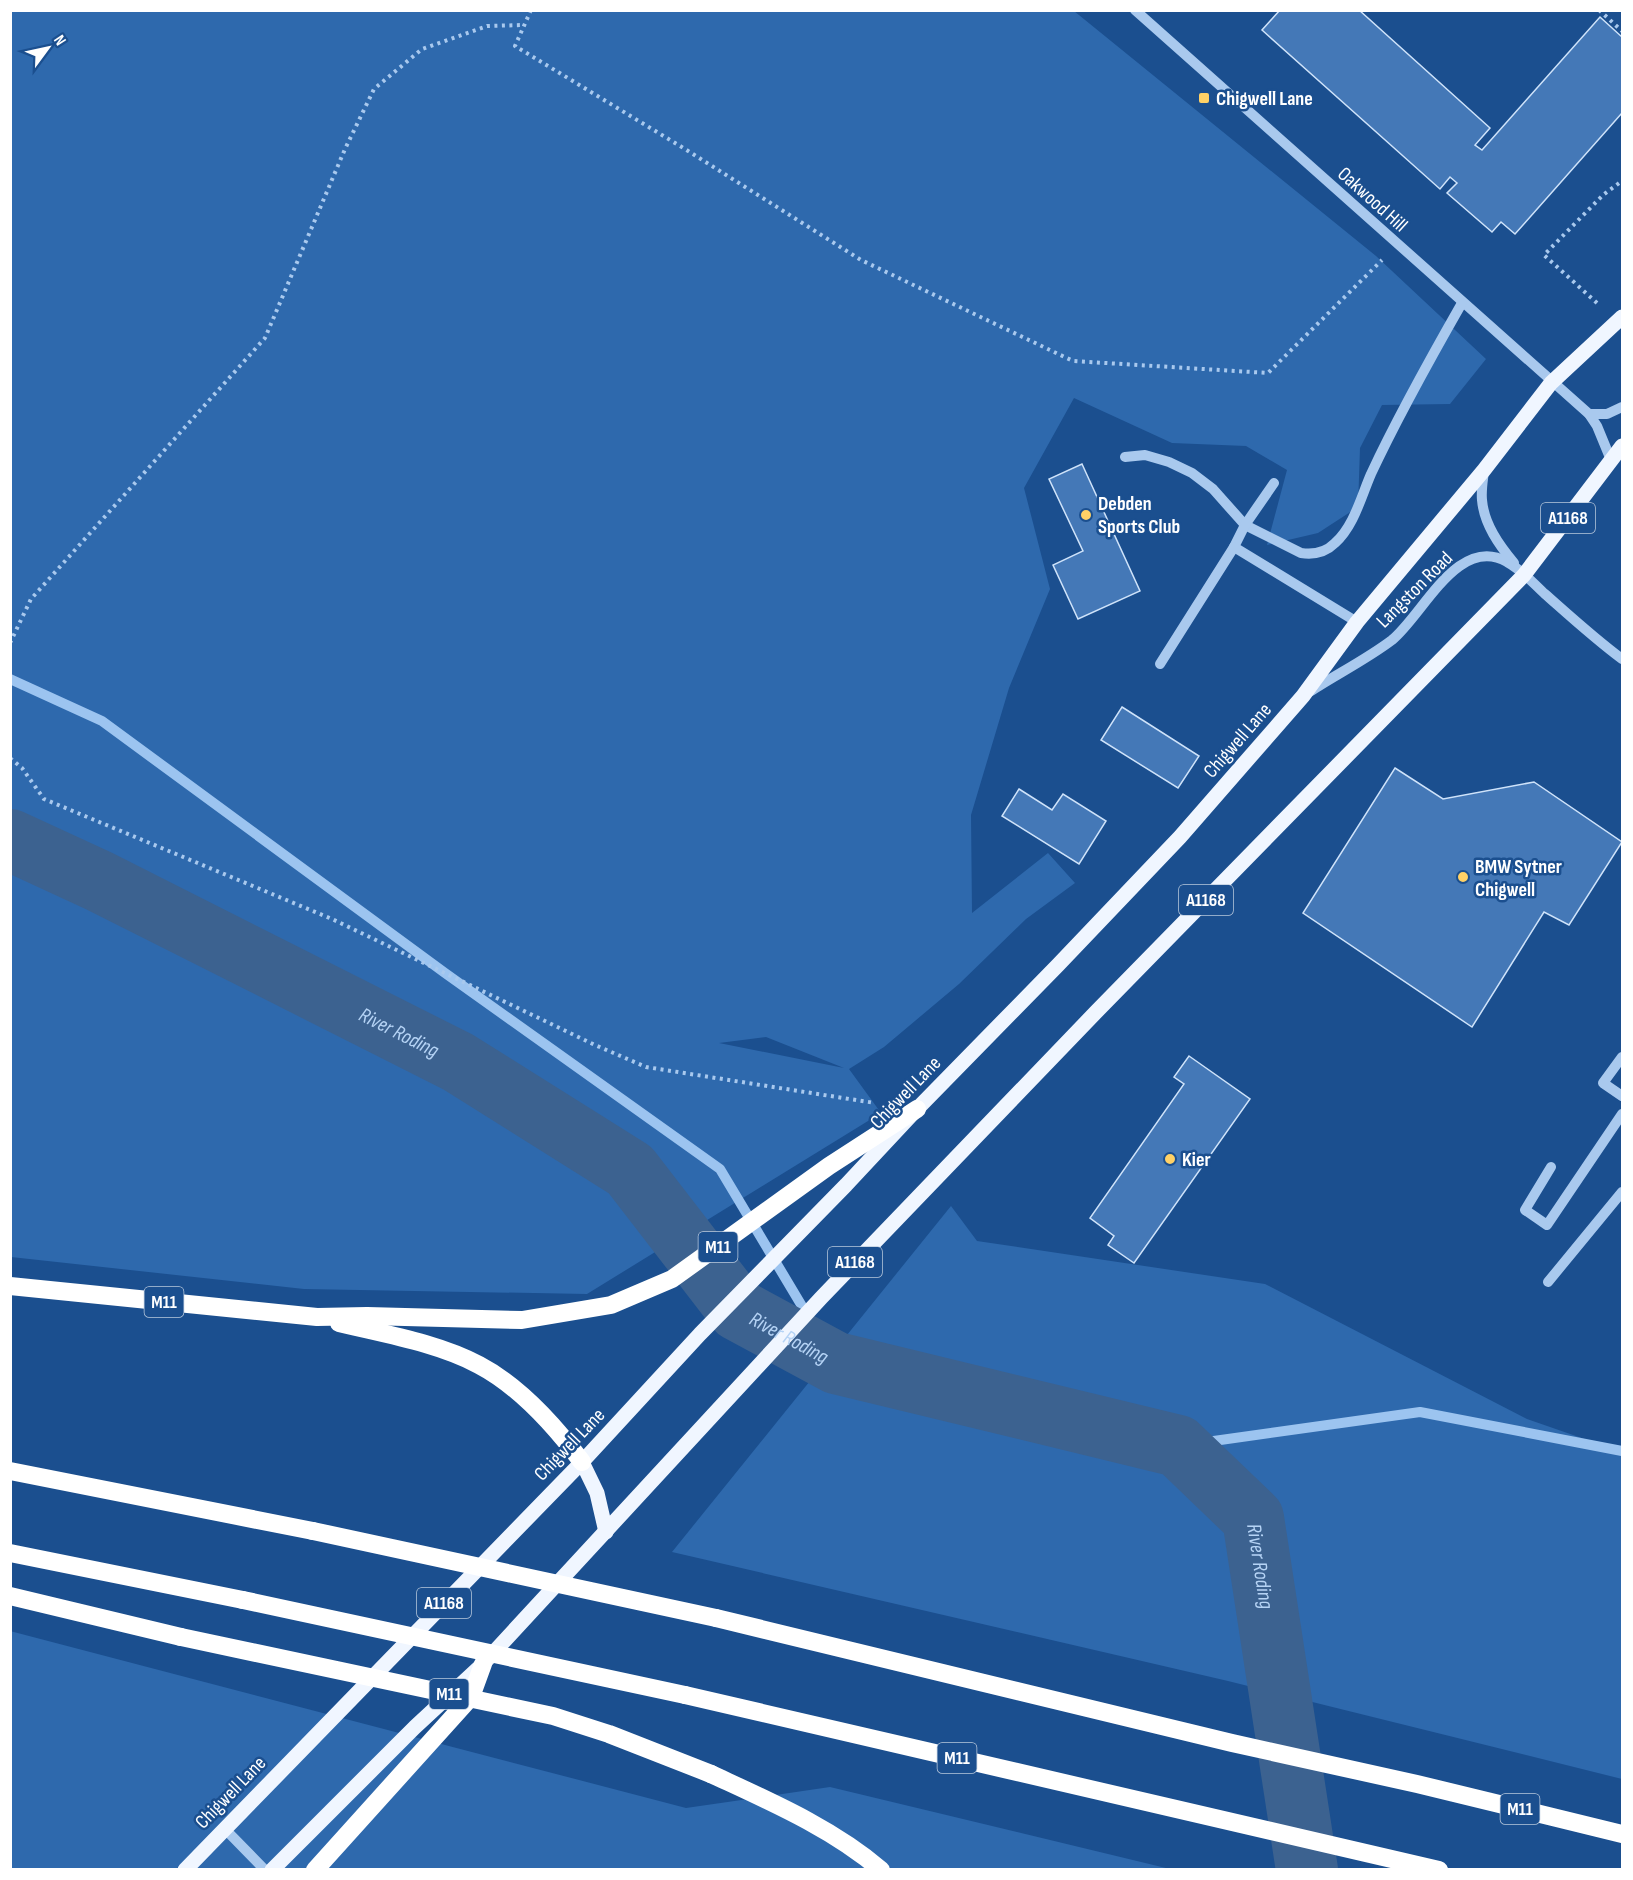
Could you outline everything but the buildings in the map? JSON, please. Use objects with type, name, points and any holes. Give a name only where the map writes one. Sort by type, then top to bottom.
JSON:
[{"type":"highway","name":"M11","points":[[10,1286],[317,1317],[522,1320],[611,1305],[672,1279],[829,1166],[917,1109]]},
{"type":"highway","name":"M11","points":[[317,1317],[415,1342],[477,1364],[503,1380],[562,1434],[582,1462]]},
{"type":"highway","name":"M11","points":[[10,1471],[313,1532],[716,1618],[1232,1743],[1417,1784],[1623,1834]]},
{"type":"highway","name":"M11","points":[[10,1553],[243,1600],[685,1695],[1439,1869]]},
{"type":"highway","name":"M11","points":[[10,1596],[181,1638],[553,1716],[609,1734],[711,1774],[802,1818],[843,1842],[881,1869]]},
{"type":"highway","name":"M11","points":[[315,1869],[471,1697],[483,1664]]},
{"type":"main road","name":"Chigwell Lane","points":[[185,1869],[582,1462],[700,1334],[1180,837],[1303,696],[1357,621],[1484,470],[1551,382],[1623,317]]},
{"type":"main road","name":"A1168","points":[[272,1869],[414,1727],[483,1664],[821,1298],[1088,1020],[1524,575],[1623,446]]},
{"type":"main road","points":[[582,1462],[597,1492],[606,1532]]},
{"type":"street","name":"Oakwood Hill","points":[[1135,10],[1588,414],[1597,426],[1611,460]]},
{"type":"street","points":[[1125,457],[1145,455],[1169,462],[1192,473],[1214,489],[1245,525],[1301,553],[1311,554],[1323,551],[1335,543],[1350,524],[1371,474],[1462,303]]},
{"type":"street","points":[[1588,414],[1607,414],[1623,407]]},
{"type":"street","name":"Langston Road","points":[[1484,470],[1482,500],[1487,521],[1499,545],[1524,575]]},
{"type":"street","points":[[1160,664],[1234,547],[1245,525],[1274,483]]},
{"type":"street","points":[[1234,547],[1357,621]]},
{"type":"street","name":"Langston Road","points":[[1303,696],[1393,639],[1446,579],[1466,561],[1481,556],[1500,558],[1512,565],[1594,639],[1623,659]]},
{"type":"street","points":[[1623,1057],[1603,1083],[1623,1096]]},
{"type":"street","points":[[1551,1167],[1525,1210],[1547,1225],[1623,1114]]},
{"type":"street","points":[[1548,1282],[1623,1192]]},
{"type":"street","points":[[224,1828],[265,1869]]},
{"type":"path","points":[[531,10],[515,46],[685,149],[861,260],[1073,361],[1268,373],[1397,245]]},
{"type":"path","points":[[1599,10],[1623,31]]},
{"type":"path","points":[[10,643],[31,599],[265,338],[345,149],[374,89],[422,49],[487,26],[524,25]]},
{"type":"path","points":[[1597,303],[1544,255],[1603,195],[1623,181]]},
{"type":"path","points":[[10,758],[22,768],[44,799],[332,919],[645,1067],[917,1109]]},
{"type":"shaded area","points":[[11,11],[1074,11],[1376,256],[1486,359],[1450,404],[1382,405],[1360,448],[1358,507],[1318,533],[1267,545],[1287,470],[1246,446],[1172,443],[1074,398],[1024,488],[1050,589],[1009,688],[971,815],[972,913],[1048,853],[1075,883],[1026,919],[959,984],[884,1047],[849,1069],[881,1113],[587,1294],[304,1289],[11,1257]],"holes":[[[766,1037],[844,1068],[719,1043]]]},
{"type":"shaded area","points":[[951,1206],[977,1241],[1265,1284],[1527,1419],[1622,1452],[1622,1779],[1228,1681],[672,1552]]},
{"type":"shaded area","points":[[10,1631],[686,1808],[830,1787],[1170,1869],[11,1869]]},
{"type":"waterway","points":[[10,679],[102,721],[445,973],[720,1169],[836,1363]]},
{"type":"waterway","name":"River Roding","points":[[10,840],[99,881],[458,1062],[630,1170],[738,1310],[836,1363],[1178,1446],[1253,1518],[1307,1870]]},
{"type":"waterway","points":[[1178,1446],[1420,1412],[1622,1451]]},
{"type":"place","name":"Chigwell Lane","points":[[1204,98]]},
{"type":"place","name":"Debden Sports Club","points":[[1086,515]]},
{"type":"place","name":"BMW Sytner Chigwell","points":[[1463,877]]},
{"type":"place","name":"Kier","points":[[1170,1159]]}]
